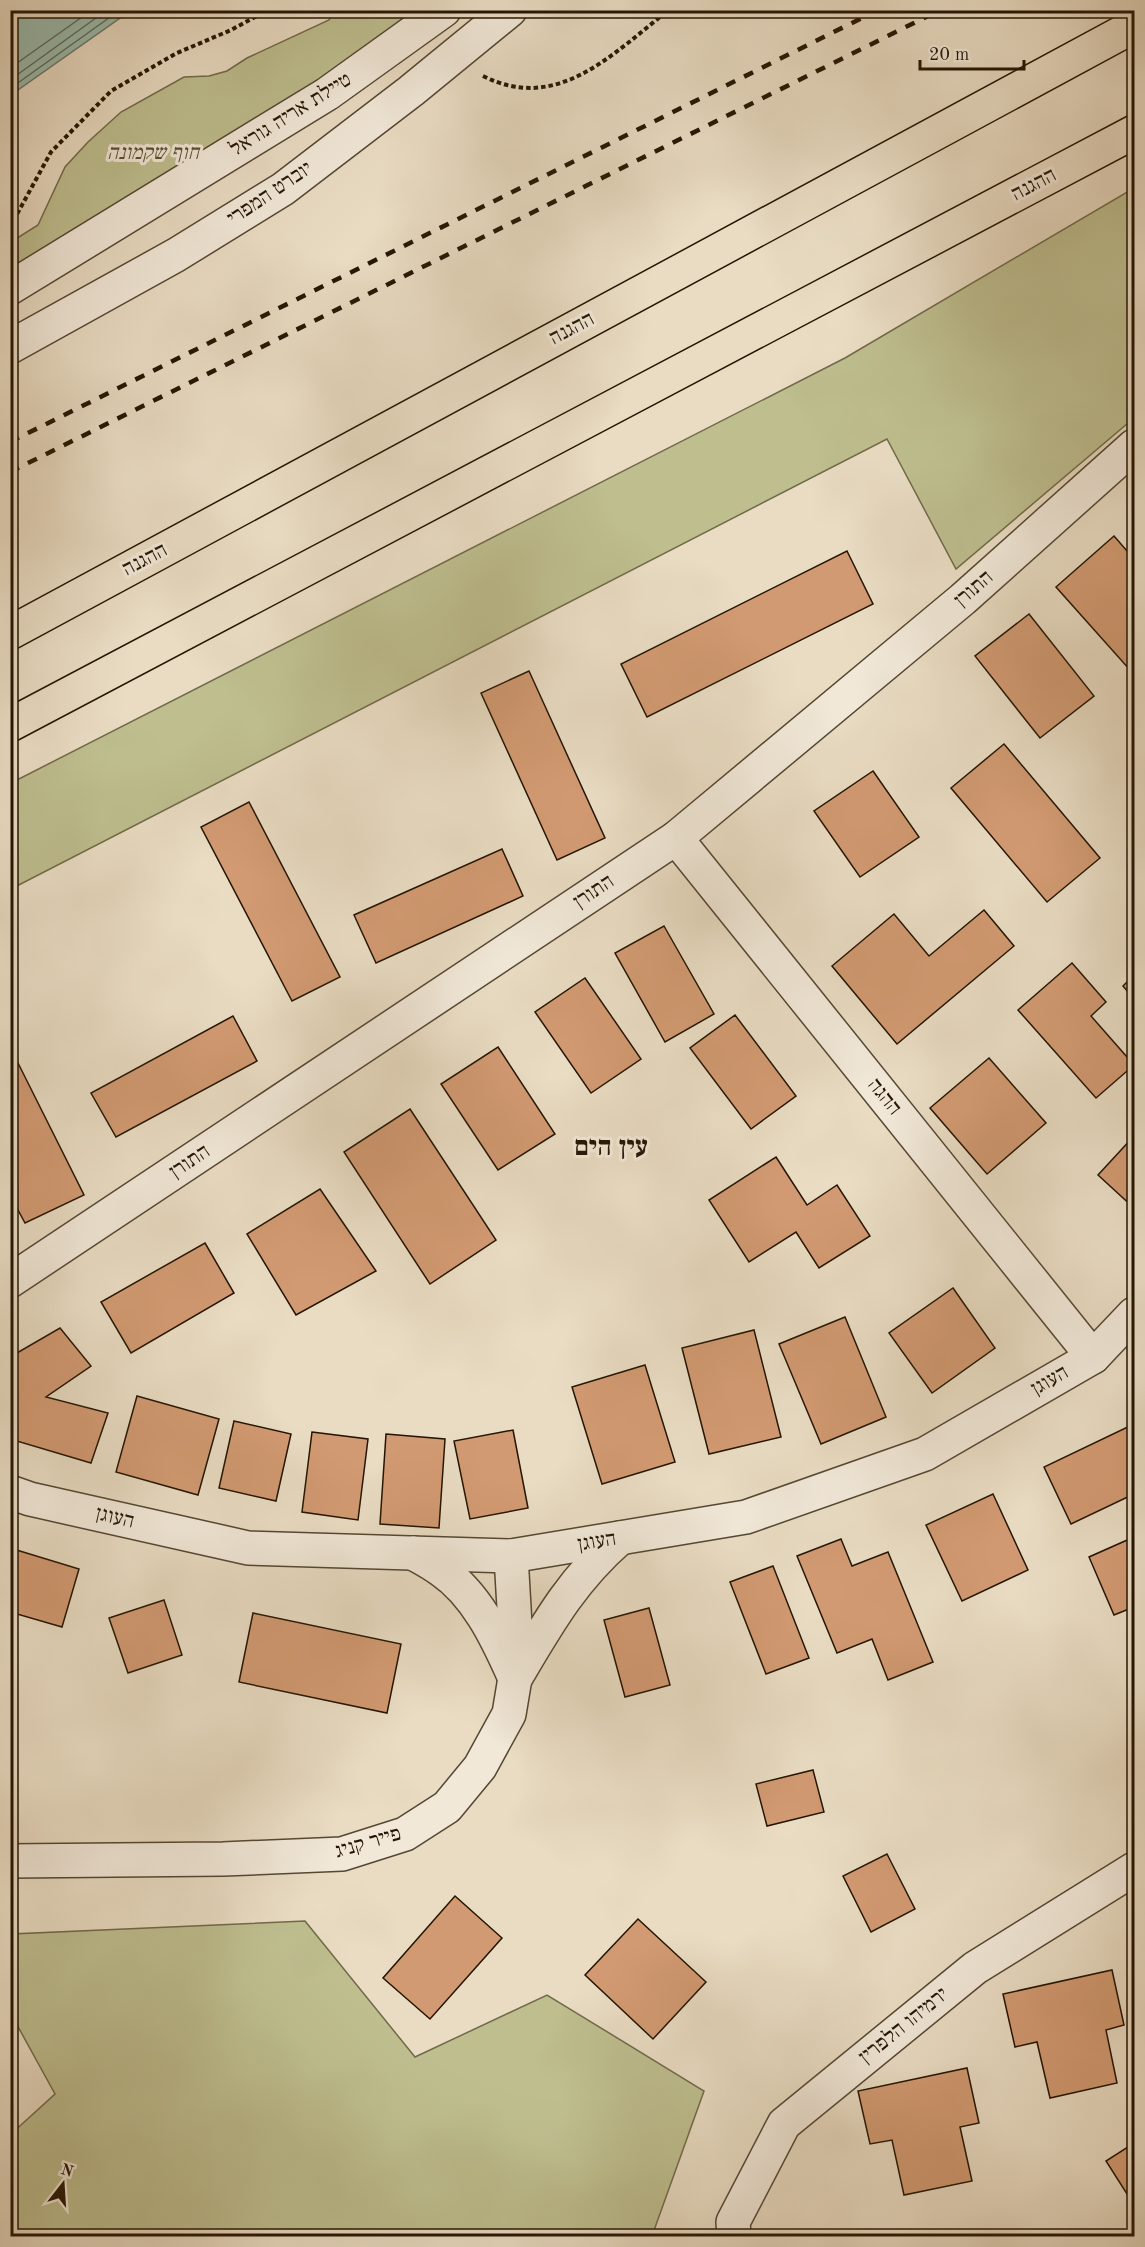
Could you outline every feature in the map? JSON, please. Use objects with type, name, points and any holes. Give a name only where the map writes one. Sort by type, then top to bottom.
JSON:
[{"type":"highway","name":"ההגנה","points":[[10,633],[1134,26]]},
{"type":"highway","name":"ההגנה","points":[[10,725],[1134,132]]},
{"type":"street","name":"טיילת אריה גוראל","points":[[10,288],[327,94],[444,10]]},
{"type":"street","name":"יוברט המפרי","points":[[10,347],[176,255],[283,189],[457,55],[510,10]]},
{"type":"street","name":"התורן","points":[[10,1281],[676,838],[963,599],[1134,446]]},
{"type":"street","name":"ההגה","points":[[676,838],[1093,1357]]},
{"type":"street","name":"העוגן","points":[[10,1492],[30,1499],[248,1548],[511,1556],[746,1517],[925,1454],[1093,1357],[1134,1314]]},
{"type":"street","points":[[515,1678],[568,1592],[595,1560],[620,1538]]},
{"type":"street","points":[[413,1553],[442,1570],[464,1589],[500,1645],[515,1678]]},
{"type":"street","name":"פייר קניג","points":[[10,1861],[223,1859],[342,1854],[405,1834],[447,1807],[480,1767],[509,1714],[515,1678],[515,1604],[511,1556]]},
{"type":"street","name":"ירמיהו הלפרין","points":[[734,2236],[733,2222],[783,2124],[975,1968],[1134,1869]]},
{"type":"path","points":[[10,227],[51,152],[111,91],[177,53],[231,30],[268,10]]},
{"type":"path","points":[[457,55],[484,76],[504,86],[522,88],[552,86],[583,75],[669,10]]},
{"type":"green space","name":"חוף שקמונה","points":[[334,11],[458,11],[11,302],[11,242],[38,225],[65,167],[121,112],[184,77],[209,76],[227,71],[247,58],[329,20]]},
{"type":"green space","points":[[1134,188],[1134,418],[956,569],[887,439],[11,889],[11,783],[845,358]]},
{"type":"green space","points":[[305,1921],[415,2057],[547,1995],[704,2091],[652,2236],[11,2236],[11,2134],[55,2094],[11,2014],[11,1934]]},
{"type":"water","points":[[11,10],[130,11],[18,90],[11,105]]},
{"type":"building","points":[[1114,536],[1134,559],[1134,667],[1130,670],[1056,587]]},
{"type":"building","points":[[847,551],[873,604],[647,717],[621,664]]},
{"type":"building","points":[[1029,614],[1094,696],[1040,738],[975,656]]},
{"type":"building","points":[[529,671],[605,838],[557,860],[481,693]]},
{"type":"building","points":[[1004,744],[1100,858],[1047,902],[951,788]]},
{"type":"building","points":[[873,771],[919,837],[860,877],[814,811]]},
{"type":"building","points":[[249,802],[340,977],[292,1001],[201,827]]},
{"type":"building","points":[[502,849],[523,896],[376,963],[354,915]]},
{"type":"building","points":[[984,910],[1014,946],[897,1044],[832,966],[894,914],[929,956]]},
{"type":"building","points":[[664,926],[714,1014],[665,1042],[615,953]]},
{"type":"building","points":[[1072,963],[1106,1002],[1091,1016],[1134,1065],[1096,1098],[1018,1010]]},
{"type":"building","points":[[1134,975],[1134,999],[1123,986]]},
{"type":"building","points":[[585,978],[641,1059],[591,1093],[535,1012]]},
{"type":"building","points":[[735,1015],[796,1096],[751,1129],[690,1048]]},
{"type":"building","points":[[233,1016],[257,1061],[116,1137],[91,1093]]},
{"type":"building","points":[[10,1047],[84,1195],[25,1223],[10,1195]]},
{"type":"building","points":[[498,1047],[555,1134],[498,1170],[441,1084]]},
{"type":"building","points":[[989,1058],[1046,1123],[987,1174],[930,1108]]},
{"type":"building","points":[[410,1109],[496,1240],[430,1284],[344,1152]]},
{"type":"building","points":[[1134,1136],[1134,1208],[1098,1175]]},
{"type":"building","points":[[776,1157],[807,1205],[837,1185],[870,1236],[819,1268],[796,1232],[749,1262],[709,1200]]},
{"type":"building","points":[[320,1189],[376,1271],[296,1315],[247,1234]]},
{"type":"building","points":[[205,1243],[234,1293],[131,1353],[101,1302]]},
{"type":"building","points":[[953,1288],[995,1348],[932,1393],[889,1333]]},
{"type":"building","points":[[845,1317],[886,1417],[821,1444],[779,1344]]},
{"type":"building","points":[[60,1328],[91,1366],[46,1397],[108,1413],[91,1463],[10,1439],[10,1357]]},
{"type":"building","points":[[754,1330],[781,1437],[709,1454],[682,1348]]},
{"type":"building","points":[[645,1365],[675,1462],[602,1484],[572,1387]]},
{"type":"building","points":[[137,1396],[219,1419],[198,1495],[116,1472]]},
{"type":"building","points":[[234,1421],[291,1434],[276,1501],[219,1488]]},
{"type":"building","points":[[1134,1424],[1134,1494],[1071,1524],[1044,1467]]},
{"type":"building","points":[[513,1430],[528,1508],[470,1519],[454,1441]]},
{"type":"building","points":[[312,1432],[368,1439],[358,1520],[302,1512]]},
{"type":"building","points":[[386,1434],[445,1439],[439,1528],[380,1524]]},
{"type":"building","points":[[993,1494],[1028,1570],[962,1601],[926,1525]]},
{"type":"building","points":[[1134,1537],[1134,1607],[1114,1615],[1089,1557]]},
{"type":"building","points":[[841,1539],[852,1566],[888,1552],[933,1662],[888,1680],[872,1639],[837,1653],[797,1556]]},
{"type":"building","points":[[10,1548],[79,1569],[62,1627],[10,1612]]},
{"type":"building","points":[[773,1566],[809,1658],[766,1674],[730,1582]]},
{"type":"building","points":[[164,1600],[182,1655],[128,1673],[109,1618]]},
{"type":"building","points":[[649,1608],[670,1685],[625,1697],[604,1620]]},
{"type":"building","points":[[253,1613],[401,1644],[387,1713],[239,1682]]},
{"type":"building","points":[[813,1770],[824,1812],[767,1826],[756,1784]]},
{"type":"building","points":[[887,1854],[915,1909],[871,1932],[843,1876]]},
{"type":"building","points":[[455,1896],[502,1938],[430,2019],[383,1978]]},
{"type":"building","points":[[638,1919],[706,1982],[653,2039],[585,1975]]},
{"type":"building","points":[[1112,1970],[1124,2025],[1106,2030],[1117,2083],[1050,2098],[1037,2042],[1015,2047],[1003,1994]]},
{"type":"building","points":[[967,2068],[979,2123],[960,2127],[972,2181],[904,2195],[892,2140],[870,2144],[858,2091]]},
{"type":"building","points":[[1134,2143],[1134,2205],[1106,2161]]},
{"type":"railway","points":[[10,442],[878,10]]},
{"type":"railway","points":[[10,472],[940,10]]},
{"type":"district","name":"עין הים","points":[[611,1147]]}]
